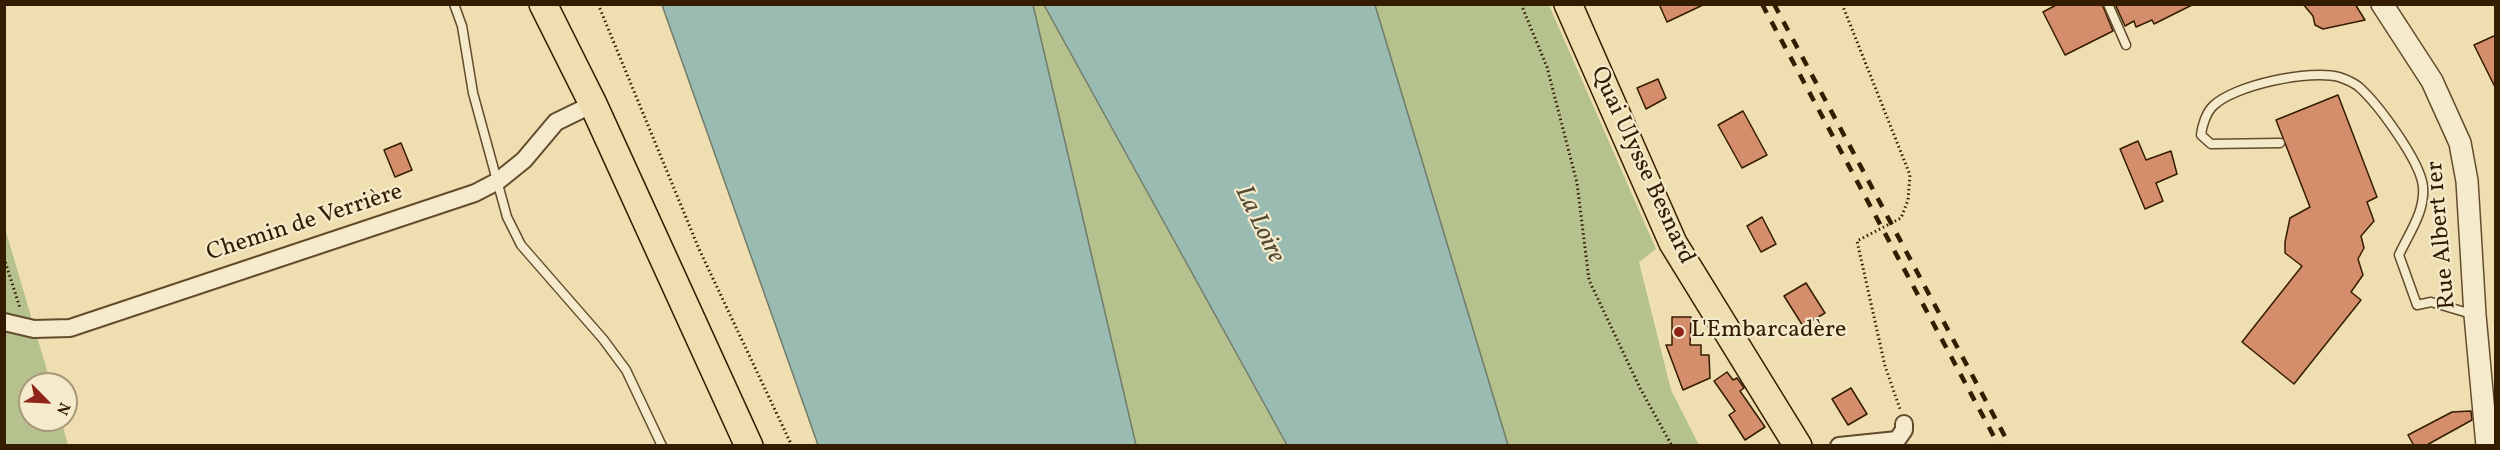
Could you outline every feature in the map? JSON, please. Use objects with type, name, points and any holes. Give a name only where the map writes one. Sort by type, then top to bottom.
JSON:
[{"type":"main road","points":[[543,4],[593,104],[749,446]]},
{"type":"main road","name":"Quai Ulysse Besnard","points":[[1568,4],[1625,140],[1673,243],[1798,446]]},
{"type":"street","name":"Rue Albert 1er","points":[[2382,4],[2432,81],[2460,143],[2467,182],[2475,315],[2487,446]]},
{"type":"street","name":"Chemin de Verrière","points":[[4,322],[34,329],[70,328],[475,193],[498,181],[524,160],[556,122],[593,104]]},
{"type":"street","points":[[1839,446],[1898,440],[1904,430],[1904,424]]},
{"type":"lane","points":[[454,4],[462,26],[473,93],[489,158],[498,181],[507,217],[522,245],[597,331],[626,370],[662,446]]},
{"type":"lane","points":[[2108,4],[2126,45]]},
{"type":"lane","points":[[2280,143],[2211,144],[2201,135],[2201,129],[2212,107],[2228,96],[2256,85],[2322,74],[2340,77],[2358,86],[2416,165],[2423,186],[2416,224],[2399,255],[2417,305],[2431,302],[2475,315]]},
{"type":"path","points":[[598,4],[699,249],[792,446]]},
{"type":"path","points":[[1521,4],[1547,66],[1577,183],[1589,280],[1640,388],[1672,446]]},
{"type":"path","points":[[1842,4],[1910,175],[1908,200],[1901,218],[1857,242],[1885,366],[1904,424]]},
{"type":"path","points":[[4,258],[16,302],[34,329]]},
{"type":"green space","points":[[1033,5],[1044,5],[1287,445],[1136,445]]},
{"type":"green space","points":[[1375,5],[1549,5],[1656,249],[1639,262],[1671,390],[1699,445],[1508,445]]},
{"type":"green space","points":[[4,225],[47,372],[18,372],[18,432],[64,432],[68,445],[5,445]]},
{"type":"water","points":[[662,5],[1033,5],[1136,445],[818,445]]},
{"type":"water","name":"La Loire","points":[[1044,5],[1375,5],[1508,445],[1287,445]]},
{"type":"building","points":[[1659,4],[1705,4],[1667,22]]},
{"type":"building","points":[[2058,4],[2102,4],[2113,31],[2065,55],[2043,12]]},
{"type":"building","points":[[2115,4],[2194,4],[2154,24],[2152,20],[2136,27],[2134,21],[2125,26]]},
{"type":"building","points":[[2303,4],[2355,4],[2365,20],[2323,29],[2315,25],[2313,16]]},
{"type":"building","points":[[2496,35],[2496,89],[2474,45]]},
{"type":"building","points":[[1658,79],[1666,98],[1646,109],[1637,88]]},
{"type":"building","points":[[2338,95],[2377,197],[2367,202],[2374,221],[2361,236],[2364,248],[2358,259],[2363,275],[2351,292],[2361,300],[2294,384],[2242,342],[2302,266],[2285,253],[2285,242],[2290,218],[2310,207],[2276,120]]},
{"type":"building","points":[[1743,111],[1767,155],[1742,168],[1718,125]]},
{"type":"building","points":[[2138,141],[2146,160],[2171,151],[2177,174],[2156,183],[2163,201],[2145,209],[2120,149]]},
{"type":"building","points":[[401,143],[412,170],[395,177],[384,150]]},
{"type":"building","points":[[1762,217],[1776,244],[1761,252],[1747,226]]},
{"type":"building","points":[[1806,283],[1825,313],[1803,326],[1784,296]]},
{"type":"building","points":[[1672,317],[1691,317],[1690,345],[1701,345],[1701,355],[1709,355],[1710,378],[1683,390],[1666,345],[1672,345]]},
{"type":"building","points":[[1727,372],[1733,380],[1737,378],[1742,385],[1744,388],[1740,391],[1765,427],[1745,440],[1729,415],[1735,411],[1714,381]]},
{"type":"building","points":[[1851,388],[1867,414],[1848,425],[1832,399]]},
{"type":"building","points":[[2471,411],[2472,420],[2425,446],[2414,446],[2408,435],[2452,412]]},
{"type":"railway","points":[[1762,4],[1999,446]]},
{"type":"railway","points":[[1774,4],[2010,446]]},
{"type":"place","name":"L'Embarcadère","points":[[1679,332]]}]
